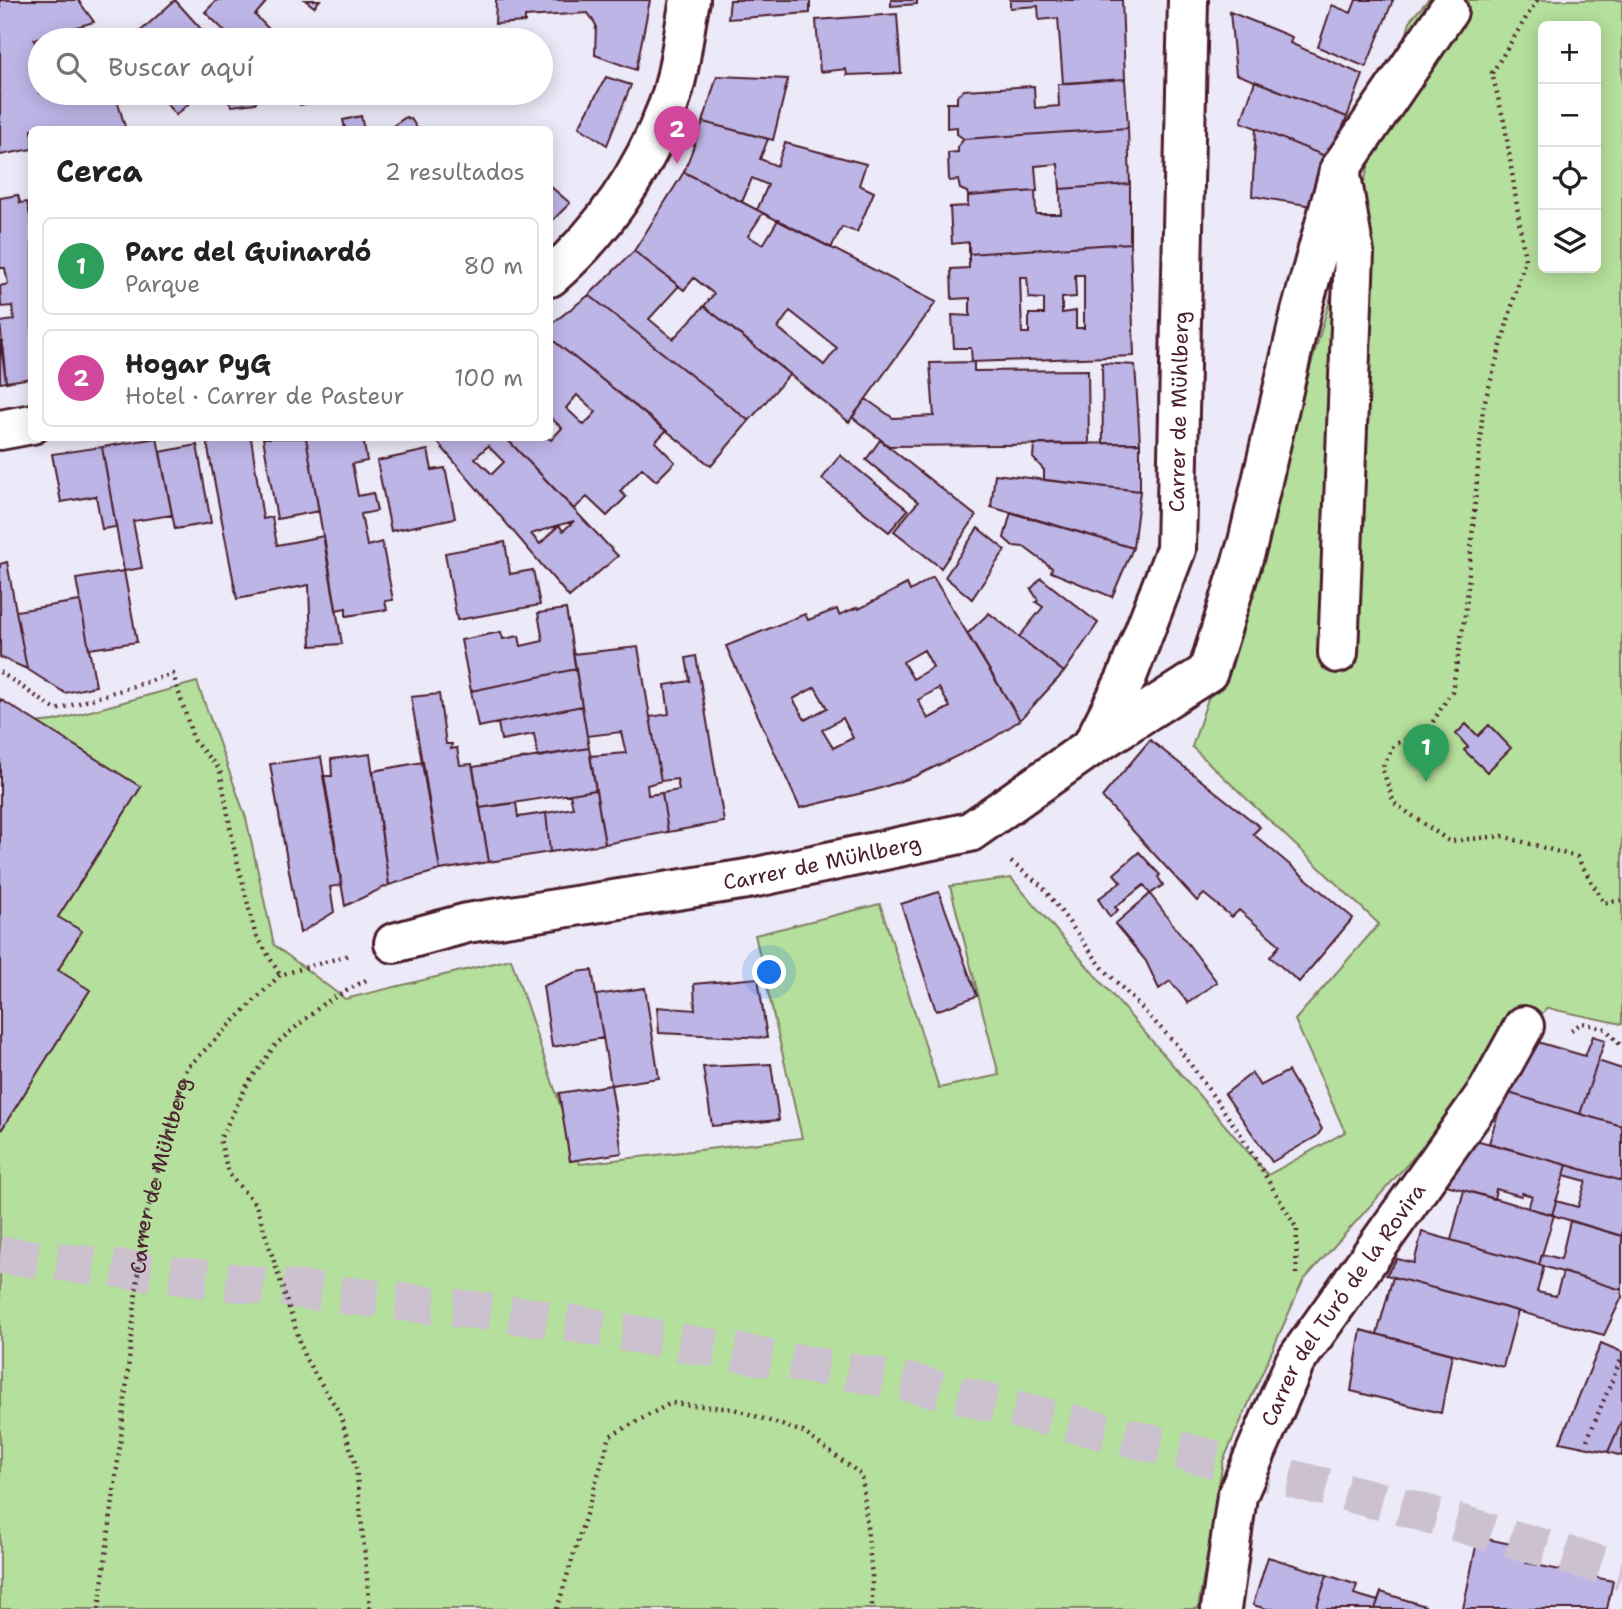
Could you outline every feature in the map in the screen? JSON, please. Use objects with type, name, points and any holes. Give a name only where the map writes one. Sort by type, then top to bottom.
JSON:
[{"type":"street","points":[[553,274],[583,248],[619,205],[668,105],[690,0]]},
{"type":"street","name":"Carrer de Mühlberg","points":[[394,943],[467,923],[747,879],[970,832],[1092,746],[1126,679],[1176,549],[1188,0]]},
{"type":"street","points":[[1092,746],[1208,672],[1248,542],[1301,312],[1340,169],[1448,11]]},
{"type":"street","points":[[1338,653],[1354,253],[1340,169]]},
{"type":"street","points":[[0,430],[28,425]]},
{"type":"street","name":"Carrer del Turó de la Rovira","points":[[1222,1609],[1237,1496],[1296,1362],[1488,1091],[1542,1032]]},
{"type":"path","points":[[1536,0],[1492,73],[1505,126],[1525,260],[1483,408],[1466,609],[1452,691],[1429,728],[1394,746],[1382,768],[1394,803],[1450,841],[1502,836],[1577,857],[1604,903],[1622,900]]},
{"type":"path","points":[[0,672],[56,710],[173,674],[194,741],[220,770],[234,848],[255,933],[280,975]]},
{"type":"path","points":[[970,832],[1044,887],[1102,967],[1175,1043],[1234,1124],[1297,1229],[1296,1282]]},
{"type":"path","points":[[370,1609],[356,1466],[339,1412],[305,1358],[256,1205],[228,1173],[220,1139],[247,1085],[276,1044],[323,1004],[368,979],[394,943]]},
{"type":"path","name":"Carrer de Mühlberg","points":[[99,1609],[121,1437],[142,1226],[186,1069],[280,975],[394,943]]},
{"type":"path","points":[[1542,1032],[1582,1023],[1606,1029],[1622,1047]]},
{"type":"path","points":[[1587,1440],[1622,1357]]},
{"type":"path","points":[[557,1609],[610,1436],[671,1403],[734,1409],[803,1432],[862,1475],[872,1577],[872,1609]]},
{"type":"green space","points":[[1428,0],[1622,0],[1622,1024],[1547,1008],[1303,1281],[1223,1461],[1198,1609],[0,1609],[0,726],[54,721],[197,682],[246,818],[274,945],[345,999],[511,959],[580,1164],[802,1138],[755,935],[880,904],[939,1088],[999,1075],[950,886],[1011,878],[1268,1175],[1345,1132],[1295,1020],[1379,924],[1192,747],[1262,535],[1411,19]]},
{"type":"building","points":[[0,0],[78,0],[94,22],[73,28],[28,28],[28,105],[119,105],[125,126],[28,126],[28,150],[0,155]]},
{"type":"building","points":[[175,0],[200,28],[144,28]]},
{"type":"building","points":[[217,0],[268,0],[255,15],[268,28],[222,28],[205,12]]},
{"type":"building","points":[[305,0],[320,0],[314,7]]},
{"type":"building","points":[[496,0],[650,0],[636,70],[595,55],[596,25],[588,13],[525,17],[525,22],[495,24]]},
{"type":"building","points":[[730,0],[810,0],[810,13],[728,19]]},
{"type":"building","points":[[891,0],[917,0],[917,4],[891,6]]},
{"type":"building","points":[[1010,0],[1122,0],[1125,79],[1063,83],[1058,18],[1039,20],[1038,6],[1010,8]]},
{"type":"building","points":[[1356,0],[1393,0],[1366,67],[1318,47],[1332,5],[1351,13]]},
{"type":"building","points":[[1230,12],[1292,37],[1290,43],[1363,75],[1347,117],[1236,74]]},
{"type":"building","points":[[897,14],[901,73],[847,75],[846,69],[820,72],[816,20]]},
{"type":"building","points":[[717,76],[788,79],[773,140],[703,122]]},
{"type":"building","points":[[606,77],[631,85],[607,145],[579,127]]},
{"type":"building","points":[[1125,79],[1128,128],[964,139],[957,134],[957,127],[947,128],[947,103],[957,103],[957,96],[964,90],[1034,86],[1035,108],[1059,106],[1058,84]]},
{"type":"building","points":[[1255,81],[1347,117],[1330,158],[1241,122]]},
{"type":"building","points":[[167,105],[187,105],[176,115]]},
{"type":"building","points":[[361,116],[363,126],[344,126],[343,120]]},
{"type":"building","points":[[406,117],[416,126],[393,126]]},
{"type":"building","points":[[703,122],[768,139],[760,159],[777,166],[785,143],[866,164],[859,185],[874,192],[857,232],[842,227],[831,248],[757,210],[768,185],[752,178],[742,202],[684,172]]},
{"type":"building","points":[[1128,128],[1130,184],[1060,189],[1058,164],[1035,166],[1037,191],[968,196],[967,192],[960,189],[958,180],[949,181],[948,153],[958,152],[958,146],[964,139]]},
{"type":"building","points":[[1256,128],[1330,158],[1312,206],[1252,196]]},
{"type":"building","points":[[684,172],[763,213],[748,236],[763,245],[778,220],[936,302],[849,422],[704,306],[714,294],[694,278],[684,290],[634,251]],"holes":[[[790,311],[837,348],[824,365],[778,328]]]},
{"type":"building","points":[[1130,184],[1130,243],[969,254],[969,242],[952,244],[950,207],[968,206],[968,196],[1035,191],[1036,214],[1061,214],[1060,189]]},
{"type":"building","points":[[553,189],[570,203],[553,220]]},
{"type":"building","points":[[18,195],[20,203],[27,202],[28,207],[28,379],[6,382],[0,322],[14,320],[12,306],[1,307],[0,286],[8,284],[5,268],[0,268],[0,198]]},
{"type":"building","points":[[1130,243],[1134,356],[972,362],[971,348],[954,348],[952,315],[970,316],[970,298],[952,299],[951,269],[969,268],[969,254]],"holes":[[[1075,275],[1084,275],[1084,328],[1076,328],[1076,311],[1062,313],[1062,298],[1076,297]],[[1020,277],[1027,277],[1029,298],[1044,299],[1044,314],[1029,314],[1029,333],[1022,333]]]},
{"type":"building","points":[[634,251],[679,286],[649,319],[673,339],[704,306],[790,374],[749,421],[589,295]]},
{"type":"building","points":[[589,295],[749,421],[711,466],[553,340],[553,323]]},
{"type":"building","points":[[0,339],[6,382],[0,383]]},
{"type":"building","points":[[553,340],[666,431],[655,442],[675,462],[656,481],[642,468],[620,491],[626,497],[607,516],[587,497],[574,509],[509,441],[553,441],[562,428],[553,420]],"holes":[[[577,395],[596,412],[584,425],[566,408]]]},
{"type":"building","points":[[974,362],[974,371],[1088,370],[1089,444],[889,446],[852,417],[866,399],[893,418],[934,416],[930,363]]},
{"type":"building","points":[[1102,363],[1135,365],[1140,443],[1103,443]]},
{"type":"building","points":[[880,440],[976,516],[941,568],[894,531],[918,502],[866,460]]},
{"type":"building","points":[[158,441],[172,515],[133,521],[142,568],[124,571],[102,447]]},
{"type":"building","points":[[207,441],[251,441],[263,519],[272,517],[277,545],[324,536],[342,644],[311,646],[309,585],[237,599]]},
{"type":"building","points":[[264,441],[307,441],[319,511],[277,519]]},
{"type":"building","points":[[307,441],[364,441],[367,461],[352,464],[358,496],[373,493],[377,511],[361,514],[367,546],[382,542],[393,600],[385,601],[387,610],[346,616],[346,608],[336,610]]},
{"type":"building","points":[[437,441],[509,441],[618,556],[569,597]],"holes":[[[488,446],[504,462],[492,474],[475,458]],[[574,521],[563,531],[559,525]],[[559,525],[540,544],[531,534]]]},
{"type":"building","points":[[1140,443],[1140,491],[1044,480],[1044,470],[1033,458],[1034,444]]},
{"type":"building","points":[[197,445],[211,523],[175,529],[160,452]]},
{"type":"building","points":[[102,447],[116,527],[102,529],[96,496],[61,502],[52,454]]},
{"type":"building","points":[[428,450],[432,470],[445,468],[455,518],[391,531],[377,461]]},
{"type":"building","points":[[840,455],[908,510],[889,532],[822,479]]},
{"type":"building","points":[[995,474],[1140,491],[1133,548],[991,507]]},
{"type":"building","points":[[1011,512],[1133,548],[1112,597],[1051,572],[1052,568],[1024,547],[1013,546],[1004,538]]},
{"type":"building","points":[[978,528],[1005,550],[972,599],[945,577]]},
{"type":"building","points":[[505,542],[510,574],[533,570],[540,605],[457,620],[445,553]]},
{"type":"building","points":[[7,562],[27,669],[0,657],[0,564]]},
{"type":"building","points":[[124,571],[137,642],[89,649],[76,579]]},
{"type":"building","points":[[933,577],[1020,720],[992,739],[916,776],[875,790],[800,808],[726,646],[805,614],[808,620],[837,609],[839,615],[858,607],[859,609],[907,584],[910,591]],"holes":[[[924,650],[933,667],[913,679],[903,662]],[[815,687],[827,708],[805,720],[793,699]],[[939,688],[950,707],[928,719],[918,700]],[[843,718],[853,738],[833,748],[822,730]]]},
{"type":"building","points":[[1041,578],[1098,623],[1064,672],[1019,637],[1043,607],[1036,602],[1038,600],[1031,589]]},
{"type":"building","points":[[80,601],[96,686],[65,693],[27,669],[16,611]]},
{"type":"building","points":[[566,609],[576,669],[471,691],[461,640],[501,632],[503,639],[519,636],[521,646],[543,641],[538,613]]},
{"type":"building","points":[[989,613],[1064,672],[1020,720],[967,634]]},
{"type":"building","points":[[638,647],[661,781],[647,785],[648,795],[662,793],[668,832],[605,844],[590,756],[626,753],[621,732],[587,736],[573,654]]},
{"type":"building","points":[[696,656],[724,822],[668,832],[662,793],[679,790],[677,779],[661,781],[650,717],[669,714],[665,685],[690,681],[686,658]]},
{"type":"building","points":[[576,669],[582,706],[478,727],[471,691]]},
{"type":"building","points":[[439,694],[446,744],[452,744],[451,749],[457,748],[460,765],[472,764],[489,862],[440,870],[411,697]]},
{"type":"building","points":[[0,699],[141,787],[58,917],[82,931],[58,970],[90,990],[0,1132]]},
{"type":"building","points":[[582,706],[589,748],[538,757],[534,734],[501,740],[498,723]]},
{"type":"building","points":[[1466,724],[1478,736],[1489,725],[1511,748],[1487,772],[1464,750],[1468,747],[1456,734]]},
{"type":"building","points":[[1150,740],[1260,827],[1253,834],[1353,918],[1299,982],[1270,957],[1280,945],[1239,910],[1232,917],[1204,894],[1197,901],[1102,797]]},
{"type":"building","points":[[589,748],[596,790],[480,808],[473,767]]},
{"type":"building","points":[[370,754],[389,885],[345,906],[323,776],[332,776],[331,759]]},
{"type":"building","points":[[321,757],[342,885],[330,887],[334,912],[300,933],[270,764]]},
{"type":"building","points":[[423,762],[440,870],[389,885],[373,771]]},
{"type":"building","points":[[596,790],[605,844],[550,852],[546,813],[573,808],[570,794]]},
{"type":"building","points":[[516,803],[518,817],[546,813],[550,852],[489,862],[480,808]]},
{"type":"building","points":[[1139,852],[1160,875],[1158,877],[1163,885],[1150,894],[1144,885],[1115,907],[1118,910],[1110,917],[1098,899],[1121,882],[1114,874]]},
{"type":"building","points":[[939,892],[977,996],[936,1011],[901,904]]},
{"type":"building","points":[[1150,894],[1217,982],[1188,1003],[1170,981],[1159,989],[1146,961],[1115,924]]},
{"type":"building","points":[[592,970],[603,1038],[552,1047],[543,986],[577,972]]},
{"type":"building","points":[[758,978],[767,1038],[659,1033],[657,1007],[695,1010],[694,984]]},
{"type":"building","points":[[645,988],[659,1078],[611,1085],[596,995]]},
{"type":"building","points":[[1593,1036],[1605,1040],[1580,1114],[1502,1091],[1534,1041],[1585,1056]]},
{"type":"building","points":[[1598,1061],[1622,1069],[1622,1126],[1580,1114]]},
{"type":"building","points":[[771,1064],[779,1120],[712,1126],[703,1067]]},
{"type":"building","points":[[1288,1071],[1322,1129],[1317,1136],[1272,1162],[1225,1094],[1252,1073],[1260,1086]]},
{"type":"building","points":[[611,1085],[622,1153],[570,1161],[559,1093]]},
{"type":"building","points":[[1505,1092],[1622,1126],[1622,1181],[1489,1143]]},
{"type":"building","points":[[1472,1139],[1567,1165],[1552,1215],[1528,1208],[1532,1196],[1522,1193],[1521,1196],[1496,1189],[1494,1199],[1443,1184]]},
{"type":"building","points":[[1567,1165],[1622,1181],[1622,1236],[1552,1215],[1556,1201],[1578,1207],[1586,1181],[1564,1175]]},
{"type":"building","points":[[1464,1190],[1554,1215],[1539,1265],[1451,1240]]},
{"type":"building","points":[[1570,1221],[1622,1236],[1622,1290],[1539,1265],[1542,1254],[1561,1259]]},
{"type":"building","points":[[1422,1232],[1544,1266],[1537,1292],[1556,1296],[1563,1272],[1622,1290],[1622,1297],[1604,1335],[1386,1275],[1397,1259],[1414,1263]]},
{"type":"building","points":[[1393,1277],[1518,1311],[1503,1367],[1377,1334]]},
{"type":"building","points":[[1361,1330],[1452,1354],[1441,1413],[1351,1391]]},
{"type":"building","points":[[1601,1343],[1622,1352],[1622,1420],[1608,1452],[1560,1442]]},
{"type":"building","points":[[1622,1420],[1622,1456],[1608,1452]]},
{"type":"building","points":[[1478,1537],[1529,1548],[1526,1563],[1613,1581],[1607,1609],[1463,1609]]},
{"type":"building","points":[[1268,1557],[1327,1575],[1316,1609],[1267,1609],[1253,1605]]},
{"type":"building","points":[[1327,1575],[1357,1585],[1354,1594],[1378,1601],[1375,1609],[1316,1609]]},
{"type":"building","points":[[1381,1592],[1425,1606],[1424,1609],[1375,1609]]},
{"type":"tunnel","points":[[0,1255],[541,1318],[908,1382],[1400,1506],[1622,1571]]},
{"type":"place","name":"Hogar PyG","points":[[677,164]]},
{"type":"place","name":"Parc del Guinardó","points":[[1426,782]]}]
